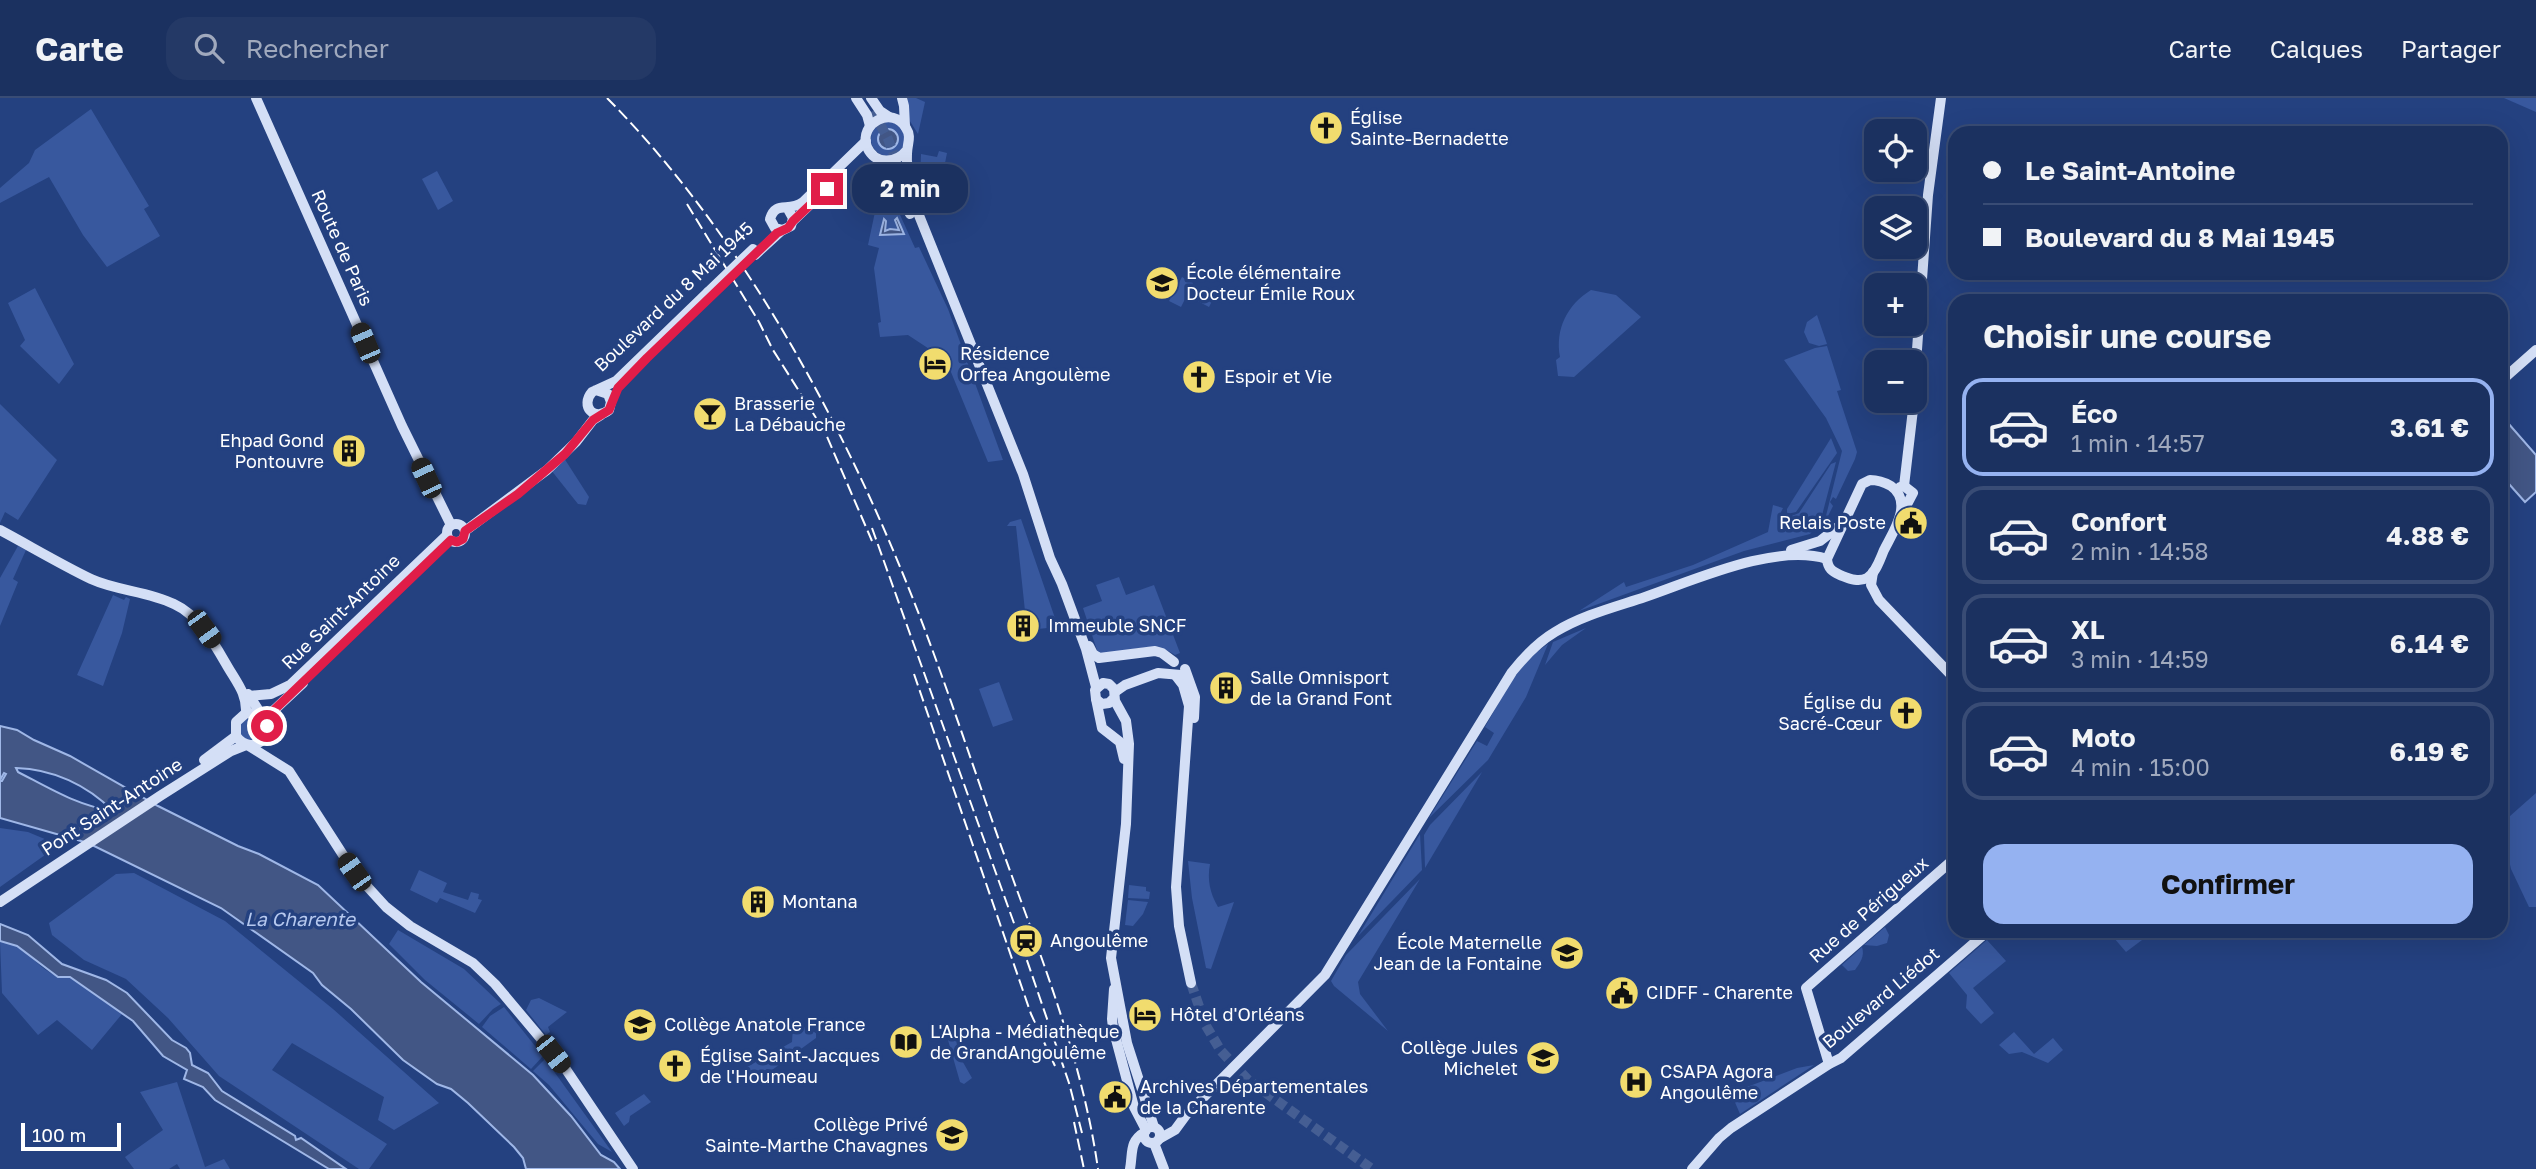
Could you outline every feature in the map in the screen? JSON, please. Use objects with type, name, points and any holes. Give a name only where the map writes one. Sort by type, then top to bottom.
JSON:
[{"type":"main road","name":"Route de Paris","points":[[256,98],[433,493],[455,531]]},
{"type":"main road","points":[[856,98],[867,115],[870,126],[866,141],[812,194],[797,206],[779,208],[773,212],[770,219],[777,228],[788,228],[854,163],[873,155]]},
{"type":"main road","points":[[864,98],[873,111]]},
{"type":"main road","points":[[870,98],[880,111],[905,126]]},
{"type":"main road","points":[[870,126],[878,119],[891,117],[899,111],[901,98]]},
{"type":"main road","points":[[884,161],[900,158],[907,150],[910,140],[901,98]]},
{"type":"main road","points":[[1917,350],[1928,195],[1941,98]]},
{"type":"main road","points":[[866,141],[873,155],[890,168],[935,268],[955,304]]},
{"type":"main road","points":[[907,150],[913,189],[955,304]]},
{"type":"main road","points":[[900,168],[1052,544],[1062,584]]},
{"type":"main road","points":[[788,209],[793,214],[793,221]]},
{"type":"main road","name":"Boulevard du 8 Mai 1945","points":[[596,390],[614,383],[777,228]]},
{"type":"main road","name":"Boulevard du 8 Mai 1945","points":[[611,402],[620,386],[654,347]]},
{"type":"main road","points":[[2508,375],[2536,350]]},
{"type":"main road","points":[[596,390],[604,391],[611,402],[609,410],[547,470],[455,531],[516,488],[568,443],[585,422],[589,395],[596,390]]},
{"type":"main road","points":[[587,406],[594,414],[601,415]]},
{"type":"main road","points":[[1879,600],[1871,585],[1874,572],[1899,520],[1913,413]]},
{"type":"main road","points":[[1023,474],[1030,500],[1086,649],[1106,691],[1125,717],[1129,744],[1126,824],[1111,958],[1127,1043],[1164,1169]]},
{"type":"main road","points":[[1904,489],[1880,481],[1862,484],[1827,559],[1830,569],[1879,600],[1948,671]]},
{"type":"main road","points":[[1899,520],[1904,489]]},
{"type":"main road","points":[[1404,847],[1507,671],[1542,636],[1573,619],[1711,568],[1814,544],[1828,537],[1843,523]]},
{"type":"main road","points":[[0,530],[93,580],[162,599],[181,608],[204,629],[247,700],[246,713],[236,722],[236,736],[289,771],[354,872],[386,907],[410,926],[467,959],[495,984],[563,1065],[633,1169]]},
{"type":"main road","name":"Rue Saint-Antoine","points":[[249,696],[271,694],[290,685],[455,531]]},
{"type":"main road","name":"Rue Saint-Antoine","points":[[262,718],[272,712],[455,531]]},
{"type":"main road","points":[[1130,1169],[1132,1146],[1138,1136],[1152,1135],[1186,1115],[1325,975],[1512,672],[1530,651],[1553,633],[1582,619],[1730,567],[1798,555],[1827,559]]},
{"type":"main road","points":[[1835,573],[1858,580],[1874,572]]},
{"type":"main road","points":[[1072,610],[1096,657],[1154,651],[1162,653],[1176,669],[1183,685],[1188,706],[1176,887],[1179,926],[1191,983]]},
{"type":"main road","points":[[1106,691],[1176,669]]},
{"type":"main road","points":[[239,684],[262,718],[267,735],[252,745]]},
{"type":"main road","points":[[262,718],[290,685]]},
{"type":"main road","points":[[1106,691],[1102,728],[1122,746],[1127,770]]},
{"type":"main road","points":[[246,713],[262,718]]},
{"type":"main road","points":[[1113,736],[1122,733],[1126,728]]},
{"type":"main road","name":"Pont Saint-Antoine","points":[[0,902],[228,748],[236,736]]},
{"type":"main road","name":"Pont Saint-Antoine","points":[[0,895],[228,748],[252,745]]},
{"type":"main road","name":"Rue de Périgueux","points":[[1829,1064],[1806,988],[1948,864]]},
{"type":"main road","name":"Boulevard Liédot","points":[[1692,1169],[1731,1128],[1841,1058],[1980,938]]},
{"type":"shaded area","points":[[908,98],[925,102],[918,134],[908,118]]},
{"type":"shaded area","points":[[2504,98],[2536,98],[2536,112]]},
{"type":"shaded area","points":[[91,109],[149,206],[144,209],[160,236],[107,267],[83,235],[49,177],[0,203],[0,188],[29,163],[35,150]]},
{"type":"shaded area","points":[[888,122],[900,127],[905,139],[900,151],[888,156],[876,151],[871,139],[876,127]]},
{"type":"shaded area","points":[[939,151],[947,153],[943,173],[920,182],[921,154],[937,157]]},
{"type":"shaded area","points":[[437,171],[453,201],[438,210],[422,179]]},
{"type":"shaded area","points":[[887,186],[915,248],[919,247],[948,309],[1003,460],[988,462],[946,360],[908,335],[880,337],[878,323],[881,322],[874,268],[879,248],[868,245],[879,193]]},
{"type":"shaded area","points":[[1182,277],[1193,283],[1181,307],[1169,301]]},
{"type":"shaded area","points":[[1196,287],[1214,297],[1209,307],[1190,297]]},
{"type":"shaded area","points":[[35,288],[74,364],[59,384],[20,346],[25,340],[8,303]]},
{"type":"shaded area","points":[[1591,290],[1616,295],[1641,317],[1574,377],[1558,376],[1556,360],[1560,357],[1561,327],[1569,310]]},
{"type":"shaded area","points":[[1817,315],[1827,344],[1819,346],[1809,343],[1804,332],[1807,322]]},
{"type":"shaded area","points":[[1827,346],[1841,390],[1837,391],[1857,452],[1836,499],[1833,497],[1830,502],[1833,506],[1824,524],[1842,451],[1826,418],[1784,360]]},
{"type":"shaded area","points":[[0,404],[57,460],[18,520],[5,512],[0,523]]},
{"type":"shaded area","points":[[1831,438],[1837,453],[1796,512],[1787,514],[1787,509]]},
{"type":"shaded area","points":[[564,458],[589,497],[586,505],[578,504],[551,470]]},
{"type":"shaded area","points":[[1836,462],[1820,523],[1810,534],[1744,551],[1579,611],[1624,582],[1626,587],[1693,565],[1768,532],[1773,505],[1783,508],[1782,516],[1789,517],[1799,513],[1831,464]]},
{"type":"shaded area","points":[[1021,519],[1058,627],[1027,630],[1016,526],[1007,526],[1010,522]]},
{"type":"shaded area","points":[[18,546],[26,550],[13,579],[18,582],[0,626],[0,578]]},
{"type":"shaded area","points":[[1119,577],[1126,595],[1154,585],[1180,653],[1175,655],[1166,650],[1147,647],[1098,653],[1083,608],[1102,601],[1096,585]]},
{"type":"shaded area","points":[[113,595],[124,600],[126,597],[130,599],[122,633],[103,686],[77,675]]},
{"type":"shaded area","points":[[1586,628],[1562,645],[1545,665],[1553,642]]},
{"type":"shaded area","points":[[1548,644],[1526,697],[1488,760],[1429,818],[1477,741],[1487,746],[1494,733],[1485,727],[1512,681],[1528,660]]},
{"type":"shaded area","points":[[999,682],[1013,720],[993,727],[979,689]]},
{"type":"shaded area","points":[[244,718],[258,719],[262,725],[263,732],[256,741],[242,740],[238,727]]},
{"type":"shaded area","points":[[1482,772],[1425,868],[1424,835],[1430,825]]},
{"type":"shaded area","points":[[2536,793],[2536,907],[2529,907],[2511,869],[2508,856],[2508,818]]},
{"type":"shaded area","points":[[0,828],[28,832],[59,845],[0,887]]},
{"type":"shaded area","points":[[1420,834],[1422,870],[1358,936]]},
{"type":"shaded area","points":[[1188,861],[1210,864],[1210,886],[1218,907],[1234,902],[1211,969],[1206,968],[1192,898]]},
{"type":"shaded area","points":[[419,870],[447,883],[443,892],[468,900],[471,892],[479,894],[478,899],[482,900],[475,913],[440,898],[437,903],[410,890]]},
{"type":"shaded area","points":[[134,873],[225,921],[333,1009],[439,1103],[394,1130],[378,1120],[384,1097],[292,1043],[272,1070],[387,1144],[369,1169],[359,1169],[219,1076],[168,1018],[126,979],[84,960],[52,935],[49,923],[116,874]]},
{"type":"shaded area","points":[[1420,879],[1358,982],[1360,994],[1388,1031],[1331,981],[1346,955]]},
{"type":"shaded area","points":[[1129,885],[1146,887],[1146,891],[1150,892],[1149,899],[1128,898]]},
{"type":"shaded area","points":[[1128,900],[1148,902],[1143,914],[1133,926],[1125,925]]},
{"type":"shaded area","points":[[1885,927],[1889,935],[1887,943],[1877,946],[1864,945]]},
{"type":"shaded area","points":[[398,930],[464,969],[501,1004],[479,1024],[425,980],[389,944]]},
{"type":"shaded area","points":[[2114,938],[2145,938],[2126,952]]},
{"type":"shaded area","points":[[1987,940],[2006,961],[1973,988],[1994,1013],[1981,1024],[1966,1008],[1967,995],[1949,973]]},
{"type":"shaded area","points":[[0,941],[17,946],[48,972],[62,977],[70,976],[122,1014],[92,1050],[57,1020],[38,1035],[2,993]]},
{"type":"shaded area","points":[[1862,947],[1860,962],[1855,970],[1848,971],[1842,965]]},
{"type":"shaded area","points":[[539,998],[567,1012],[548,1027],[550,1032],[546,1035],[526,1010],[531,1000]]},
{"type":"shaded area","points":[[504,1007],[543,1056],[531,1069],[482,1027],[490,1016]]},
{"type":"shaded area","points":[[793,1026],[804,1027],[816,1033],[816,1038],[772,1070],[767,1069],[754,1079],[747,1067],[792,1042]]},
{"type":"shaded area","points":[[2014,1032],[2034,1054],[2053,1038],[2063,1050],[2048,1063],[2022,1052],[2009,1054],[1999,1045]]},
{"type":"shaded area","points":[[957,1039],[964,1057],[960,1057],[972,1078],[964,1084],[960,1082],[948,1040]]},
{"type":"shaded area","points":[[545,1059],[612,1152],[598,1144],[549,1085],[533,1071]]},
{"type":"shaded area","points":[[1814,1065],[1740,1114],[1731,1093],[1797,1068]]},
{"type":"shaded area","points":[[177,1082],[205,1167],[224,1159],[230,1169],[180,1169],[177,1164],[169,1169],[134,1169],[125,1157],[163,1130],[140,1092]]},
{"type":"shaded area","points":[[644,1094],[651,1102],[630,1116],[629,1122],[624,1126],[615,1113]]},
{"type":"water","points":[[888,129],[895,132],[898,139],[895,146],[888,149],[881,146],[878,139],[881,132]]},
{"type":"water","points":[[897,218],[904,234],[880,235],[884,219],[885,231],[899,230],[895,220]]},
{"type":"water","points":[[2508,423],[2536,455],[2536,492],[2525,502],[2508,483]]},
{"type":"water","name":"La Charente","points":[[0,726],[17,730],[70,756],[158,806],[318,885],[421,982],[533,1075],[571,1116],[601,1155],[620,1169],[526,1169],[523,1158],[514,1147],[468,1103],[451,1089],[437,1084],[403,1060],[322,985],[313,973],[221,908],[88,843],[0,818],[0,781],[6,774],[4,773],[0,780]],"holes":[[[16,768],[56,775],[81,786],[113,811],[64,796],[18,772]]]},
{"type":"water","points":[[0,924],[28,935],[62,964],[106,980],[127,993],[172,1040],[186,1048],[190,1053],[192,1065],[208,1073],[222,1091],[295,1136],[296,1140],[301,1138],[346,1169],[329,1169],[215,1100],[203,1087],[184,1079],[187,1070],[163,1056],[133,1021],[70,977],[58,977],[17,946],[0,941]]},
{"type":"tunnel","points":[[873,111],[898,165]]},
{"type":"tunnel","points":[[1191,983],[1205,1024],[1221,1051],[1248,1080],[1372,1169]]},
{"type":"railway","points":[[607,98],[654,149],[740,262],[814,386],[878,515],[930,644],[1057,1004],[1081,1085],[1098,1169]]},
{"type":"railway","points":[[687,204],[825,432],[872,541]]},
{"type":"railway","points":[[872,528],[1020,940],[1069,1083],[1082,1133]]},
{"type":"railway","points":[[914,674],[1031,1014],[1055,1066]]},
{"type":"railway","points":[[1074,1122],[1084,1169]]},
{"type":"place","name":"Église Sainte-Bernadette","points":[[1326,128]]},
{"type":"place","name":"École élémentaire Docteur Émile Roux","points":[[1162,283]]},
{"type":"place","name":"Résidence Orfea Angoulème","points":[[935,364]]},
{"type":"place","name":"Espoir et Vie","points":[[1199,377]]},
{"type":"place","name":"Brasserie La Débauche","points":[[710,414]]},
{"type":"place","name":"Ehpad Gond Pontouvre","points":[[349,451]]},
{"type":"place","name":"Relais Poste","points":[[1911,523]]},
{"type":"place","name":"Immeuble SNCF","points":[[1023,626]]},
{"type":"place","name":"Salle Omnisport de la Grand Font","points":[[1226,688]]},
{"type":"place","name":"Église du Sacré-Cœur","points":[[1906,713]]},
{"type":"place","name":"Montana","points":[[758,902]]},
{"type":"place","name":"Angoulême","points":[[1026,941]]},
{"type":"place","name":"École Maternelle Jean de la Fontaine","points":[[1567,953]]},
{"type":"place","name":"CIDFF - Charente","points":[[1622,993]]},
{"type":"place","name":"Hôtel d'Orléans","points":[[1145,1015]]},
{"type":"place","name":"Collège Anatole France","points":[[640,1025]]},
{"type":"place","name":"L'Alpha - Médiathèque de GrandAngoulême","points":[[906,1042]]},
{"type":"place","name":"Collège Jules Michelet","points":[[1543,1058]]},
{"type":"place","name":"Église Saint-Jacques de l'Houmeau","points":[[675,1066]]},
{"type":"place","name":"CSAPA Agora Angoulême","points":[[1636,1082]]},
{"type":"place","name":"Archives Départementales de la Charente","points":[[1115,1097]]},
{"type":"place","name":"Collège Privé Sainte-Marthe Chavagnes","points":[[952,1135]]},
{"type":"route","points":[[267,726],[266,722],[272,712],[451,540],[457,542],[463,539],[465,531],[518,494],[565,454],[593,420],[609,410],[618,388],[657,347],[777,233],[791,226],[827,189]]}]
